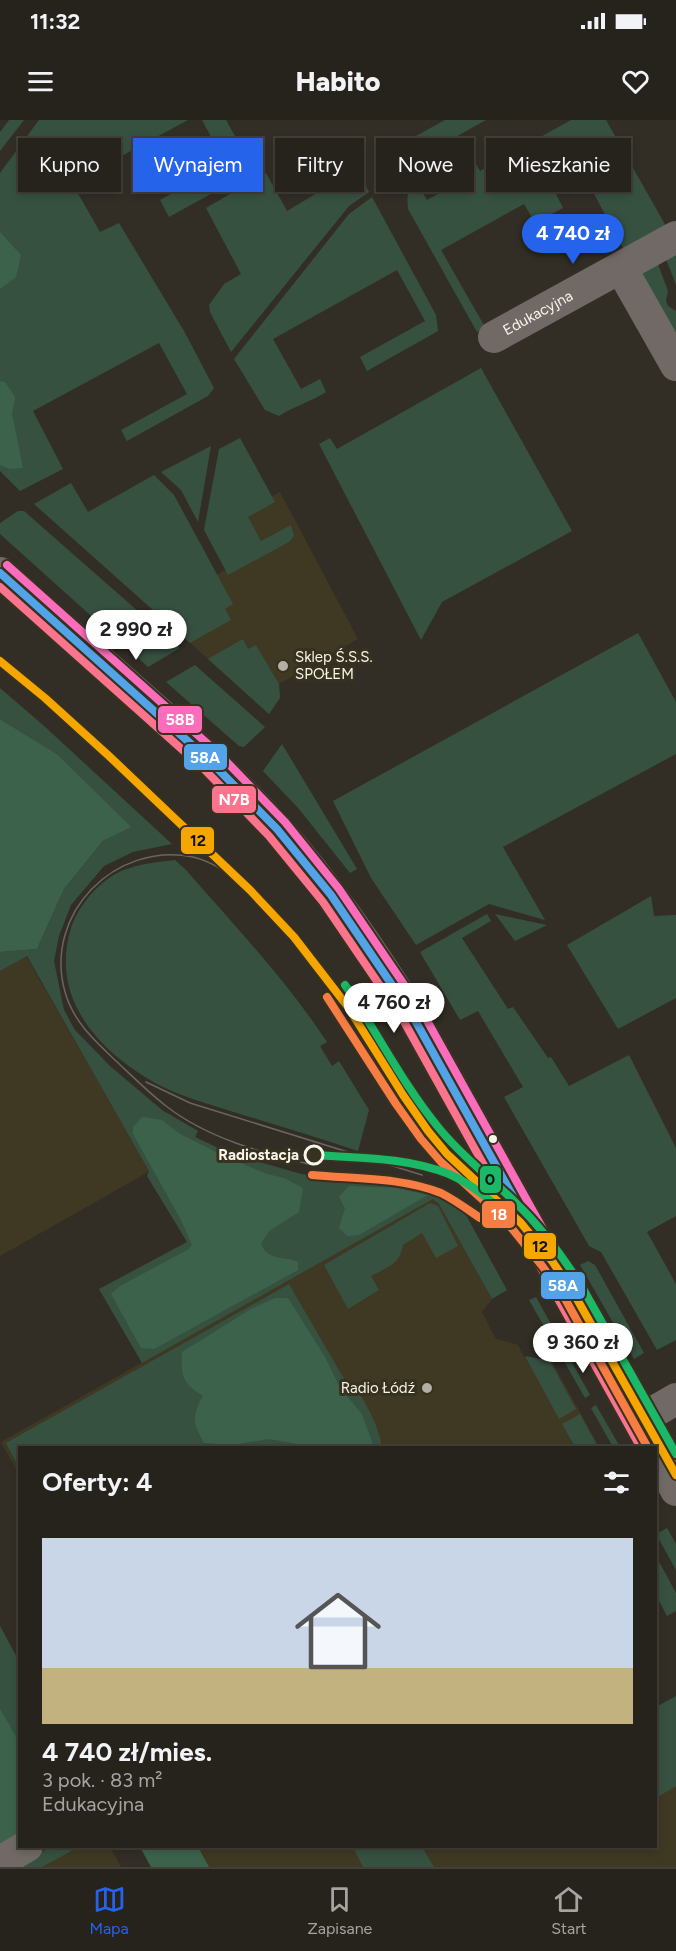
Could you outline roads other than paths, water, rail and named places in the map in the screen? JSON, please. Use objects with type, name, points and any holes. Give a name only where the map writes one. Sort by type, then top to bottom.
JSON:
[{"type":"street","name":"Edukacyjna","points":[[494,337],[676,237]]},
{"type":"street","points":[[621,267],[676,365]]},
{"type":"street","points":[[0,573],[235,784],[279,831],[339,906],[373,953],[411,1013],[645,1434],[676,1399]]},
{"type":"street","points":[[657,1455],[669,1492]]},
{"type":"street","points":[[0,1862],[24,1848]]},
{"type":"tram line","points":[[248,888],[215,866],[193,857],[164,855],[137,860],[112,872],[91,889],[75,911],[65,936],[61,963],[65,992],[73,1012],[92,1037],[146,1090],[166,1106],[217,1136],[313,1165]]},
{"type":"tram line","points":[[146,1082],[190,1103],[422,1175]]},
{"type":"place","name":"Sklep Ś.S.S. SPOŁEM","points":[[283,666]]},
{"type":"place","name":"Radiostacja","points":[[314,1155]]},
{"type":"place","name":"Radio Łódź","points":[[427,1388]]}]
